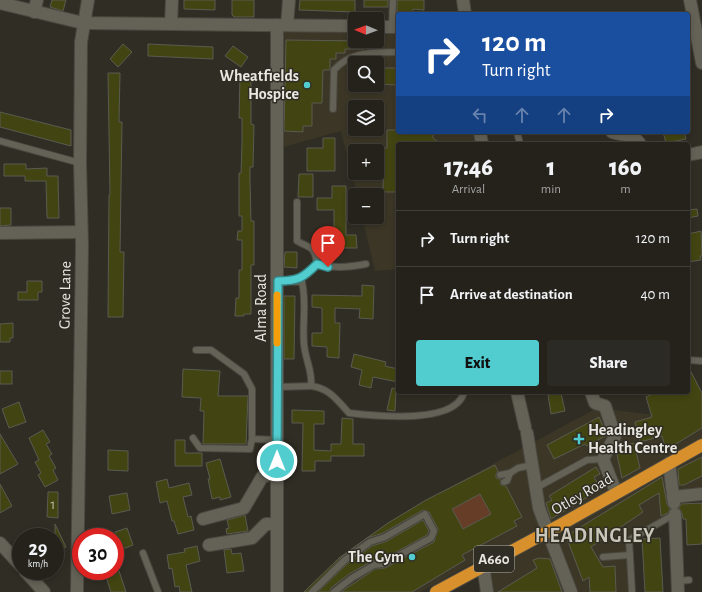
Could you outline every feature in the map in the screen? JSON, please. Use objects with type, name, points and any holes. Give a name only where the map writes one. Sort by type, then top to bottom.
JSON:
[{"type":"highway","name":"Otley Road","points":[[440,591],[483,565],[548,532],[616,492],[702,445]]},
{"type":"street","name":"Grove Lane","points":[[77,592],[82,232],[80,162],[81,42],[88,0]]},
{"type":"street","points":[[171,24],[172,0]]},
{"type":"street","name":"Alma Road","points":[[277,592],[277,387],[282,25],[289,0]]},
{"type":"street","points":[[464,0],[465,12]]},
{"type":"street","points":[[690,0],[702,63]]},
{"type":"street","points":[[0,3],[36,6],[83,23],[348,26]]},
{"type":"street","points":[[384,27],[395,27]]},
{"type":"street","points":[[624,134],[636,138],[639,142]]},
{"type":"street","points":[[690,155],[702,152]]},
{"type":"street","points":[[0,233],[82,232]]},
{"type":"street","points":[[517,394],[526,430],[542,518],[571,592]]},
{"type":"street","points":[[592,394],[595,403],[605,406],[615,436],[604,459],[616,492]]},
{"type":"street","points":[[669,463],[682,585]]},
{"type":"street","points":[[203,519],[244,508],[262,476],[277,472]]},
{"type":"street","points":[[674,505],[702,494]]},
{"type":"street","points":[[209,545],[252,538],[266,524],[277,524]]},
{"type":"street","points":[[0,543],[12,556]]},
{"type":"street","points":[[483,565],[487,592]]},
{"type":"street","points":[[33,580],[44,592]]},
{"type":"lane","points":[[393,0],[395,27]]},
{"type":"lane","points":[[333,109],[334,70],[342,61],[360,54],[396,52]]},
{"type":"lane","points":[[0,141],[80,162]]},
{"type":"lane","points":[[297,202],[297,241],[309,245],[315,253],[317,264]]},
{"type":"lane","points":[[294,281],[306,275],[317,264]]},
{"type":"lane","points":[[317,264],[328,267],[343,268],[366,264]]},
{"type":"lane","points":[[278,281],[302,282],[304,292],[304,344],[307,362],[312,375],[311,386]]},
{"type":"lane","points":[[193,438],[200,448],[250,449],[252,439],[252,389],[244,374],[211,350],[196,350]]},
{"type":"lane","points":[[690,360],[702,361]]},
{"type":"lane","points":[[277,387],[311,386],[321,388],[332,394],[348,413],[360,414],[426,416],[444,412],[457,405],[462,400],[464,394]]},
{"type":"lane","points":[[252,439],[277,440]]},
{"type":"lane","points":[[536,488],[587,460],[604,459]]},
{"type":"lane","points":[[500,475],[510,473],[518,468],[532,465]]},
{"type":"lane","points":[[504,482],[507,481],[510,473]]},
{"type":"lane","points":[[632,592],[630,540],[674,505]]},
{"type":"lane","points":[[312,592],[345,560],[370,542],[385,537],[425,514],[434,531],[434,535],[431,538],[383,564],[374,565],[336,591]]},
{"type":"lane","points":[[142,553],[158,592]]},
{"type":"lane","points":[[603,557],[630,555]]},
{"type":"shaded area","points":[[282,29],[348,31],[348,48],[384,48],[384,31],[396,32],[396,134],[476,134],[477,142],[396,142],[396,269],[375,271],[364,224],[384,224],[384,188],[355,188],[353,180],[384,180],[384,144],[348,144],[348,159],[341,131],[280,148]]},
{"type":"shaded area","points":[[702,391],[702,494],[673,497],[675,514],[630,540],[632,592],[483,592],[478,560],[421,592],[304,592],[339,558],[388,523],[426,500],[597,408],[656,415]]},
{"type":"shaded area","points":[[480,494],[491,514],[463,529],[452,509]]},
{"type":"building","points":[[52,0],[66,0],[63,11],[50,7]]},
{"type":"building","points":[[184,0],[215,0],[215,10],[184,9]]},
{"type":"building","points":[[232,0],[254,0],[254,17],[234,17],[232,15]]},
{"type":"building","points":[[300,0],[355,0],[355,12],[299,10]]},
{"type":"building","points":[[364,0],[388,0],[388,7],[364,7]]},
{"type":"building","points":[[397,0],[424,0],[424,10],[413,9],[413,12],[397,12]]},
{"type":"building","name":"Wheatfields Hospice","points":[[286,40],[348,41],[348,48],[364,48],[345,49],[345,53],[336,53],[336,59],[330,59],[330,70],[323,70],[322,103],[312,103],[312,126],[303,126],[303,132],[284,131]]},
{"type":"building","points":[[123,44],[132,52],[118,67],[110,59]]},
{"type":"building","points":[[148,44],[213,47],[213,59],[148,56]]},
{"type":"building","points":[[233,46],[248,57],[241,67],[225,56]]},
{"type":"building","points":[[384,68],[396,68],[396,85],[384,84]]},
{"type":"building","points":[[108,73],[120,73],[119,122],[122,122],[120,252],[124,252],[123,317],[108,317],[110,195]]},
{"type":"building","points":[[240,76],[251,76],[251,124],[254,125],[253,167],[250,167],[250,182],[251,221],[254,221],[254,265],[251,265],[251,314],[235,316],[236,298],[239,298],[239,270],[242,270],[242,240],[237,240],[238,231],[242,231],[242,216],[239,216],[239,173],[241,173],[242,143],[242,118],[239,118]]},
{"type":"building","points":[[0,112],[71,130],[71,146],[0,127]]},
{"type":"building","points":[[387,130],[396,130],[396,134],[433,134],[433,138],[438,142],[396,142],[396,192],[384,192],[384,148],[387,148]]},
{"type":"building","points":[[664,134],[685,134],[686,139],[671,142],[666,142]]},
{"type":"building","points":[[323,138],[335,138],[335,171],[307,171],[307,148],[323,148]]},
{"type":"building","points":[[4,164],[26,164],[26,169],[47,168],[47,176],[58,176],[59,218],[47,218],[46,181],[25,181],[25,176],[4,176]]},
{"type":"building","points":[[299,174],[313,174],[313,197],[298,197]]},
{"type":"building","points":[[332,186],[346,186],[346,235],[356,235],[357,248],[323,248],[323,236],[334,236],[334,210],[317,210],[317,198],[332,198]]},
{"type":"building","points":[[0,208],[11,208],[11,225],[0,226]]},
{"type":"building","points":[[697,209],[698,216],[690,218],[690,210]]},
{"type":"building","points":[[701,231],[701,260],[690,262],[690,234]]},
{"type":"building","points":[[285,252],[297,252],[297,268],[284,267]]},
{"type":"building","points":[[27,281],[42,281],[42,292],[38,292],[38,300],[18,300],[18,292],[27,292]]},
{"type":"building","points":[[362,285],[374,286],[373,319],[359,318],[360,309],[335,308],[335,323],[340,323],[339,358],[327,357],[327,347],[312,346],[312,333],[322,333],[322,308],[312,307],[312,295],[362,296]]},
{"type":"building","points":[[284,296],[295,296],[294,359],[284,359]]},
{"type":"building","points":[[13,323],[13,338],[10,338],[10,342],[0,342],[0,324]]},
{"type":"building","points":[[354,354],[386,362],[385,366],[396,369],[396,382],[373,377],[371,388],[359,385],[362,370],[351,367]]},
{"type":"building","points":[[183,369],[220,371],[218,396],[248,396],[246,444],[203,444],[204,411],[200,411],[201,398],[182,397]]},
{"type":"building","points":[[690,370],[702,393],[702,428],[666,450],[662,436],[640,442],[635,422],[652,417],[646,397],[652,394],[690,394]]},
{"type":"building","points":[[0,371],[12,371],[12,384],[0,384]]},
{"type":"building","points":[[392,388],[396,389],[395,411],[387,410]]},
{"type":"building","points":[[561,394],[565,411],[551,414],[548,395]]},
{"type":"building","points":[[19,402],[26,422],[9,428],[2,409]]},
{"type":"building","points":[[292,410],[324,411],[324,424],[314,424],[314,450],[331,451],[331,444],[341,444],[342,418],[353,419],[353,444],[364,444],[364,456],[331,456],[331,461],[315,461],[315,471],[302,471],[303,423],[292,423]]},
{"type":"building","name":"Headingley Health Centre","points":[[599,417],[607,435],[587,446],[585,444],[554,459],[547,445]]},
{"type":"building","points":[[43,430],[50,442],[46,444],[52,454],[49,456],[56,468],[53,470],[58,480],[45,487],[38,475],[41,473],[35,462],[39,460],[29,438]]},
{"type":"building","points":[[0,434],[18,464],[0,474]]},
{"type":"building","points":[[175,440],[185,440],[185,453],[202,453],[202,466],[175,466]]},
{"type":"building","points":[[634,443],[640,468],[622,478],[616,450],[618,447]]},
{"type":"building","points":[[108,450],[128,451],[128,471],[108,470]]},
{"type":"building","points":[[702,457],[702,476],[684,485],[679,485],[678,469]]},
{"type":"building","points":[[220,459],[231,497],[220,500],[220,497],[212,499],[208,479],[210,479],[206,463]]},
{"type":"building","points":[[495,465],[498,471],[496,478],[500,479],[501,485],[506,486],[522,517],[514,521],[517,526],[462,555],[465,560],[412,592],[341,592],[375,569],[385,568],[434,542],[438,529],[429,512],[423,510],[383,533],[367,538],[388,523],[426,500]],"holes":[[[480,494],[491,514],[463,529],[452,509]]]},
{"type":"building","points":[[596,467],[600,474],[594,477],[601,489],[551,519],[546,503],[552,500],[549,496]]},
{"type":"building","points":[[662,477],[667,504],[670,509],[668,513],[661,516],[659,493],[639,505],[643,512],[591,547],[603,567],[615,566],[616,592],[590,592],[589,577],[583,581],[566,536]]},
{"type":"building","points":[[167,479],[169,488],[189,483],[192,495],[183,497],[188,517],[191,516],[194,530],[178,534],[174,521],[172,521],[167,501],[160,503],[156,482]]},
{"type":"building","points":[[0,484],[12,506],[0,513]]},
{"type":"building","points":[[48,492],[58,492],[58,518],[47,517]]},
{"type":"building","points":[[127,493],[130,510],[112,514],[109,496]]},
{"type":"building","points":[[702,503],[702,544],[687,545],[686,519],[683,519],[679,508],[681,504]]},
{"type":"building","points":[[245,515],[248,531],[227,534],[226,529],[229,528],[227,520]]},
{"type":"building","points":[[423,520],[429,531],[427,535],[382,560],[372,561],[349,574],[331,588],[330,592],[318,592],[348,563],[372,546],[387,541]]},
{"type":"building","points":[[127,528],[133,545],[124,548],[124,529]]},
{"type":"building","points":[[367,538],[342,557],[308,592],[304,592],[339,558]]},
{"type":"building","points":[[660,538],[663,592],[645,592],[642,539]]},
{"type":"building","points":[[197,546],[200,561],[186,565],[192,592],[180,592],[179,586],[175,587],[172,568],[169,569],[167,555],[185,552],[184,549]]},
{"type":"building","points":[[231,549],[232,554],[241,553],[244,571],[227,573],[224,550]]},
{"type":"building","points":[[539,558],[550,559],[562,592],[498,592],[537,568],[533,560]]},
{"type":"building","points":[[107,580],[122,580],[126,592],[111,592]]},
{"type":"slow traffic","points":[[277,295],[277,343]]},
{"type":"place","name":"Wheatfields Hospice","points":[[307,85]]},
{"type":"place","name":"Headingley Health Centre","points":[[579,439]]},
{"type":"place","name":"The Gym","points":[[412,557]]},
{"type":"district","name":"HEADINGLEY","points":[[595,536]]},
{"type":"route","points":[[277,461],[278,281],[294,281],[306,275],[317,264],[328,267]]}]
